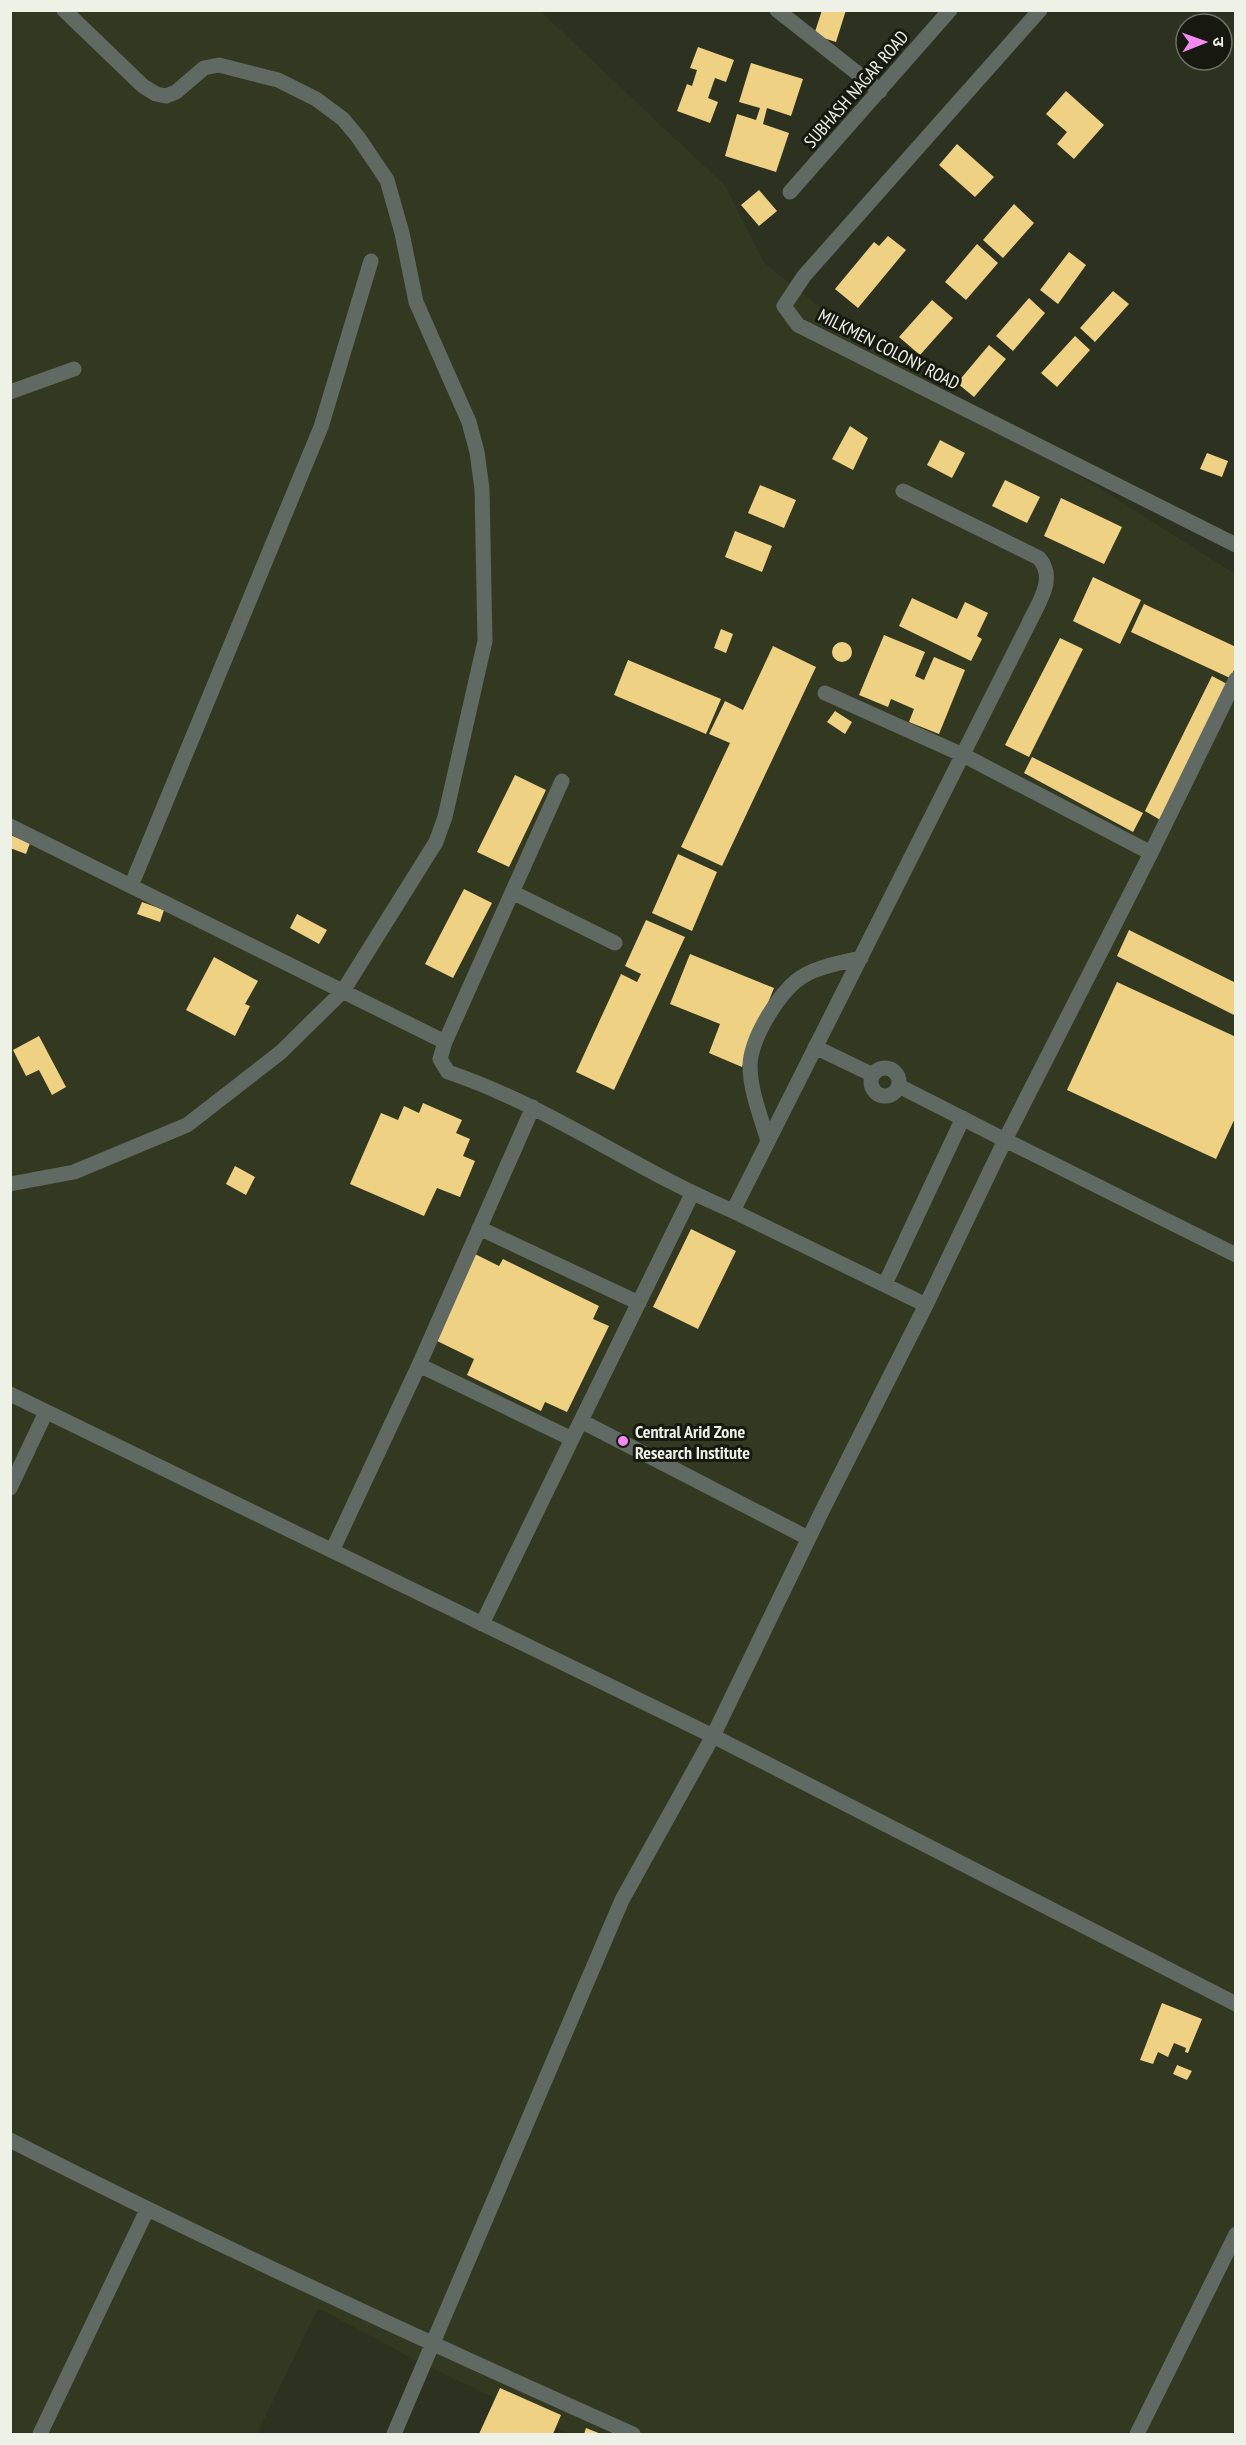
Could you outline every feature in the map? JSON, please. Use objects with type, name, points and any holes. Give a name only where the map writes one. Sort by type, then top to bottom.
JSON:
[{"type":"street","points":[[10,1184],[74,1172],[187,1125],[281,1052],[343,991],[436,842],[445,817],[485,641],[482,489],[477,452],[469,422],[416,302],[402,233],[387,180],[358,137],[343,120],[316,99],[278,80],[219,65],[204,68],[176,92],[166,96],[156,94],[143,86],[64,10]]},
{"type":"street","points":[[777,10],[880,91]]},
{"type":"street","name":"SUBHASH NAGAR ROAD","points":[[790,192],[950,10]]},
{"type":"street","name":"MILKMEN COLONY ROAD","points":[[1040,10],[804,276],[784,306],[798,325],[1236,545]]},
{"type":"street","points":[[131,886],[321,427],[371,261]]},
{"type":"street","points":[[10,392],[74,369]]},
{"type":"street","points":[[733,1211],[963,755],[1047,580],[1047,567],[1040,558],[903,491]]},
{"type":"street","points":[[394,2434],[622,1900],[713,1736],[808,1538],[1236,679]]},
{"type":"street","points":[[825,693],[963,755],[1151,853]]},
{"type":"street","points":[[562,781],[445,1042],[440,1059],[448,1072],[533,1107],[692,1194],[733,1211],[926,1305]]},
{"type":"street","points":[[10,826],[445,1042]]},
{"type":"street","points":[[512,892],[615,943]]},
{"type":"street","points":[[768,1141],[754,1094],[750,1065],[761,1029],[771,1010],[796,981],[818,969],[861,958]]},
{"type":"street","points":[[815,1047],[873,1075],[872,1086],[880,1095],[891,1095],[898,1086],[1236,1254]]},
{"type":"street","points":[[332,1551],[533,1107]]},
{"type":"street","points":[[885,1284],[963,1118]]},
{"type":"street","points":[[482,1624],[692,1194]]},
{"type":"street","points":[[479,1228],[639,1303]]},
{"type":"street","points":[[418,1365],[572,1439]]},
{"type":"street","points":[[10,1394],[713,1736],[1236,2004]]},
{"type":"street","points":[[10,1488],[46,1412]]},
{"type":"street","points":[[581,1421],[808,1538]]},
{"type":"street","points":[[10,2140],[147,2210],[432,2344],[633,2434]]},
{"type":"street","points":[[40,2434],[147,2210]]},
{"type":"street","points":[[1137,2434],[1236,2234]]},
{"type":"shaded area","name":"Central Arid Zone Research Institute","points":[[11,11],[540,11],[725,186],[764,263],[850,331],[1235,574],[1235,2434],[570,2434],[419,2362],[318,2308],[257,2434],[11,2434]]},
{"type":"building","points":[[822,10],[846,10],[836,42],[814,35]]},
{"type":"building","points":[[698,47],[734,60],[726,82],[715,78],[708,98],[718,102],[710,123],[677,111],[687,84],[692,86],[697,70],[690,68]]},
{"type":"building","points":[[751,63],[803,79],[791,116],[767,108],[763,124],[789,133],[776,172],[725,156],[737,114],[756,120],[760,108],[739,102]]},
{"type":"building","points":[[1066,91],[1104,125],[1074,159],[1057,144],[1067,132],[1046,114]]},
{"type":"building","points":[[957,144],[994,177],[975,197],[939,165]]},
{"type":"building","points":[[759,190],[777,211],[759,226],[741,205]]},
{"type":"building","points":[[1014,204],[1034,223],[1003,258],[983,240]]},
{"type":"building","points":[[888,236],[906,250],[858,308],[835,289],[874,242],[879,246]]},
{"type":"building","points":[[977,244],[998,263],[966,300],[945,282]]},
{"type":"building","points":[[1069,252],[1086,265],[1058,304],[1040,290]]},
{"type":"building","points":[[1113,291],[1129,304],[1095,342],[1080,328]]},
{"type":"building","points":[[1029,298],[1045,313],[1013,351],[996,336]]},
{"type":"building","points":[[932,300],[953,318],[920,355],[899,337]]},
{"type":"building","points":[[1075,336],[1090,350],[1057,387],[1041,373]]},
{"type":"building","points":[[989,345],[1006,359],[974,397],[957,383]]},
{"type":"building","points":[[850,426],[868,438],[853,470],[832,459]]},
{"type":"building","points":[[940,440],[965,453],[952,478],[927,465]]},
{"type":"building","points":[[1207,453],[1228,461],[1222,477],[1200,469]]},
{"type":"building","points":[[1005,480],[1040,497],[1027,523],[992,506]]},
{"type":"building","points":[[760,485],[796,500],[784,528],[748,513]]},
{"type":"building","points":[[1061,498],[1122,527],[1104,564],[1044,536]]},
{"type":"building","points":[[735,531],[772,546],[762,572],[725,557]]},
{"type":"building","points":[[1093,577],[1141,600],[1120,644],[1073,621]]},
{"type":"building","points":[[912,598],[957,619],[965,602],[988,613],[977,636],[982,639],[971,661],[899,626]]},
{"type":"building","points":[[1144,604],[1236,647],[1236,666],[1230,678],[1131,632]]},
{"type":"building","points":[[721,629],[733,634],[726,653],[714,648]]},
{"type":"building","points":[[884,635],[925,652],[915,676],[924,680],[934,657],[965,670],[939,734],[909,722],[914,709],[891,699],[888,707],[859,695]]},
{"type":"building","points":[[1060,638],[1083,649],[1029,757],[1005,745]]},
{"type":"building","points":[[838,642],[846,642],[852,648],[852,656],[846,662],[838,662],[832,656],[832,648]]},
{"type":"building","points":[[773,646],[816,667],[722,866],[681,847],[730,743],[709,734],[725,701],[743,710]]},
{"type":"building","points":[[628,660],[721,699],[706,734],[614,695]]},
{"type":"building","points":[[1212,676],[1227,684],[1162,821],[1145,811]]},
{"type":"building","points":[[835,711],[852,722],[845,734],[827,722]]},
{"type":"building","points":[[1032,757],[1143,813],[1133,832],[1024,773]]},
{"type":"building","points":[[515,775],[546,790],[509,867],[477,852]]},
{"type":"building","points":[[10,835],[30,843],[26,854],[10,848]]},
{"type":"building","points":[[678,854],[717,872],[692,931],[652,913]]},
{"type":"building","points":[[464,889],[492,903],[453,978],[425,964]]},
{"type":"building","points":[[142,902],[164,910],[160,922],[137,914]]},
{"type":"building","points":[[297,914],[327,930],[319,944],[290,928]]},
{"type":"building","points":[[646,920],[685,937],[614,1090],[576,1072],[621,974],[637,982],[641,974],[625,966]]},
{"type":"building","points":[[1129,930],[1236,983],[1236,1016],[1117,956]]},
{"type":"building","points":[[690,954],[774,988],[742,1067],[709,1053],[720,1024],[670,1004]]},
{"type":"building","points":[[214,957],[258,981],[245,1004],[250,1006],[235,1036],[186,1010]]},
{"type":"building","points":[[1117,982],[1236,1037],[1236,1116],[1216,1159],[1067,1090]]},
{"type":"building","points":[[39,1036],[66,1087],[52,1095],[39,1070],[26,1076],[13,1050]]},
{"type":"building","points":[[423,1103],[462,1120],[456,1133],[470,1139],[463,1156],[475,1161],[460,1197],[437,1188],[424,1216],[350,1184],[381,1113],[398,1120],[404,1106],[419,1113]]},
{"type":"building","points":[[235,1166],[255,1177],[246,1195],[226,1184]]},
{"type":"building","points":[[691,1229],[736,1251],[698,1329],[653,1307]]},
{"type":"building","points":[[475,1254],[499,1266],[503,1259],[599,1306],[593,1319],[609,1326],[567,1412],[545,1402],[541,1411],[467,1375],[474,1359],[433,1339]]},
{"type":"building","points":[[1162,2003],[1202,2019],[1188,2053],[1185,2052],[1186,2048],[1174,2043],[1168,2057],[1158,2052],[1153,2064],[1140,2060]]},
{"type":"building","points":[[1177,2065],[1192,2071],[1187,2080],[1173,2074]]},
{"type":"building","points":[[500,2388],[561,2415],[553,2434],[479,2434]]},
{"type":"building","points":[[586,2428],[601,2434],[584,2434]]},
{"type":"place","name":"Central Arid Zone Research Institute","points":[[623,1441]]}]
